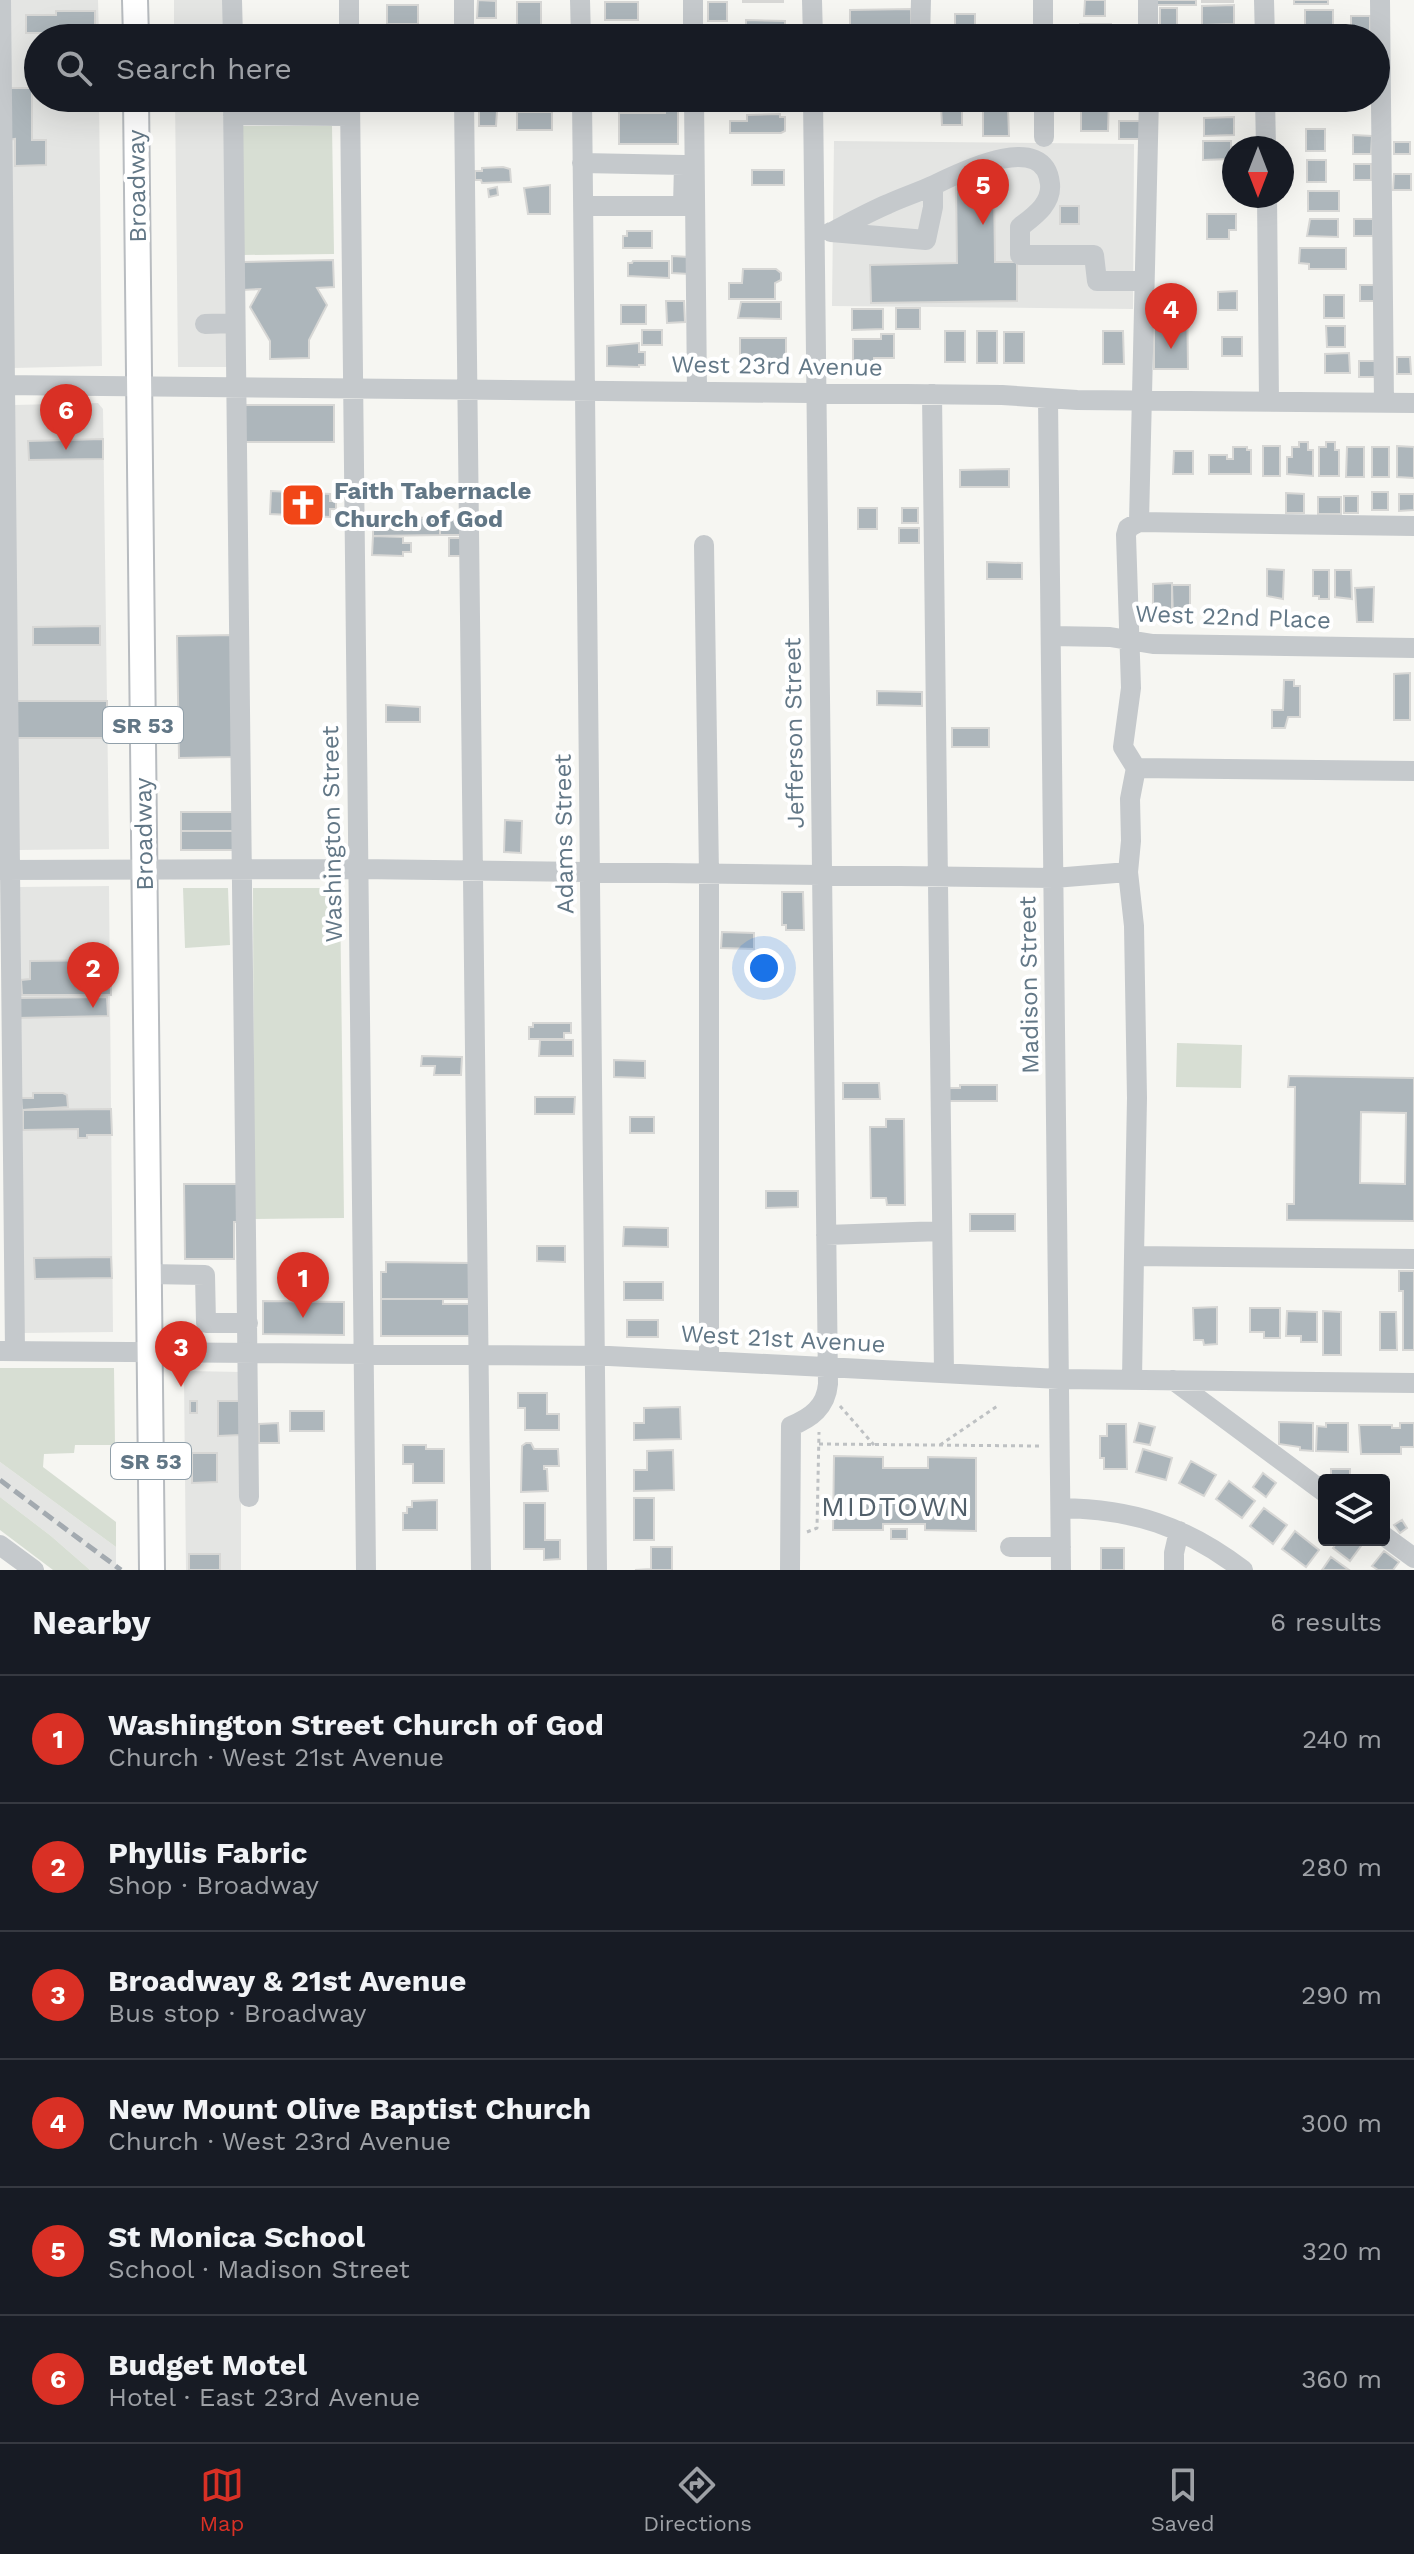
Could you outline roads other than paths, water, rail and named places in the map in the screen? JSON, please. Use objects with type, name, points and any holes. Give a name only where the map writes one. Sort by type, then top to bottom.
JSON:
[{"type":"main road","points":[[135,0],[136,24]]},
{"type":"main road","name":"Broadway","points":[[136,112],[150,1352],[156,1566]]},
{"type":"street","points":[[1,0],[2,385],[6,455],[7,1351]]},
{"type":"street","points":[[232,0],[233,24]]},
{"type":"street","points":[[349,0],[349,24]]},
{"type":"street","points":[[464,0],[464,24]]},
{"type":"street","points":[[580,0],[581,24]]},
{"type":"street","points":[[693,0],[693,24]]},
{"type":"street","points":[[812,0],[813,24]]},
{"type":"street","points":[[920,24],[921,0]]},
{"type":"street","points":[[1043,0],[1043,24]]},
{"type":"street","points":[[1148,0],[1148,24]]},
{"type":"street","points":[[1264,0],[1265,24]]},
{"type":"street","points":[[1380,0],[1380,24]]},
{"type":"street","points":[[233,112],[242,869],[239,1353],[249,1497]]},
{"type":"street","name":"Washington Street","points":[[350,112],[366,1570]]},
{"type":"street","points":[[464,112],[465,388],[481,1355],[481,1570]]},
{"type":"street","name":"Adams Street","points":[[582,112],[597,1570]]},
{"type":"street","points":[[583,206],[683,206],[685,112]]},
{"type":"street","points":[[694,112],[697,391]]},
{"type":"street","name":"Jefferson Street","points":[[790,1570],[791,1426],[811,1416],[823,1404],[827,1394],[828,1368],[817,393],[824,232],[814,112]]},
{"type":"street","points":[[1044,112],[1044,137]]},
{"type":"street","points":[[1139,522],[1149,112]]},
{"type":"street","points":[[1265,112],[1266,136]]},
{"type":"street","points":[[1381,112],[1384,403]]},
{"type":"street","points":[[824,232],[933,186],[969,167],[1020,157],[1034,161],[1047,171],[1050,194],[1042,209],[1020,227],[1020,255],[1094,255],[1097,281],[1143,281]]},
{"type":"street","points":[[582,163],[684,165]]},
{"type":"street","points":[[824,232],[926,240],[933,207],[933,186]]},
{"type":"street","points":[[1267,208],[1269,401]]},
{"type":"street","points":[[205,324],[235,323]]},
{"type":"street","name":"West 23rd Avenue","points":[[2,385],[465,388],[1414,403]]},
{"type":"street","points":[[932,394],[944,1373]]},
{"type":"street","name":"Madison Street","points":[[1048,399],[1061,1570]]},
{"type":"street","points":[[6,455],[22,478]]},
{"type":"street","points":[[1132,1380],[1136,1066],[1134,926],[1128,872],[1130,799],[1136,768],[1123,747],[1131,688],[1128,528],[1139,522],[1414,526]]},
{"type":"street","points":[[704,545],[709,874],[709,1361]]},
{"type":"street","name":"West 22nd Place","points":[[1051,636],[1110,637],[1153,644],[1414,648]]},
{"type":"street","points":[[1136,768],[1414,771]]},
{"type":"street","points":[[5,870],[359,869],[1054,878],[1128,872]]},
{"type":"street","points":[[826,1235],[942,1231]]},
{"type":"street","points":[[1134,1256],[1414,1259]]},
{"type":"street","points":[[149,1274],[205,1275],[206,1352]]},
{"type":"street","points":[[206,1323],[239,1323]]},
{"type":"street","name":"West 21st Avenue","points":[[7,1351],[596,1356],[1059,1379],[1414,1383]]},
{"type":"street","points":[[1173,1380],[1318,1488]]},
{"type":"street","points":[[1061,1508],[1129,1514],[1179,1531],[1220,1553],[1243,1570]]},
{"type":"street","points":[[1174,1570],[1179,1531]]},
{"type":"street","points":[[1390,1540],[1414,1558]]},
{"type":"street","points":[[1010,1547],[1061,1547]]},
{"type":"street","points":[[9,1557],[34,1570]]},
{"type":"railway","points":[[0,1480],[121,1570]]},
{"type":"place","name":"St Monica School","points":[[983,225]]},
{"type":"place","name":"New Mount Olive Baptist Church","points":[[1171,349]]},
{"type":"place","name":"Budget Motel","points":[[66,450]]},
{"type":"place","name":"Faith Tabernacle Church of God","points":[[303,505]]},
{"type":"place","name":"Phyllis Fabric","points":[[93,1008]]},
{"type":"place","name":"Washington Street Church of God","points":[[303,1318]]},
{"type":"place","name":"Broadway & 21st Avenue","points":[[181,1387]]},
{"type":"district","name":"MIDTOWN","points":[[896,1506]]}]
